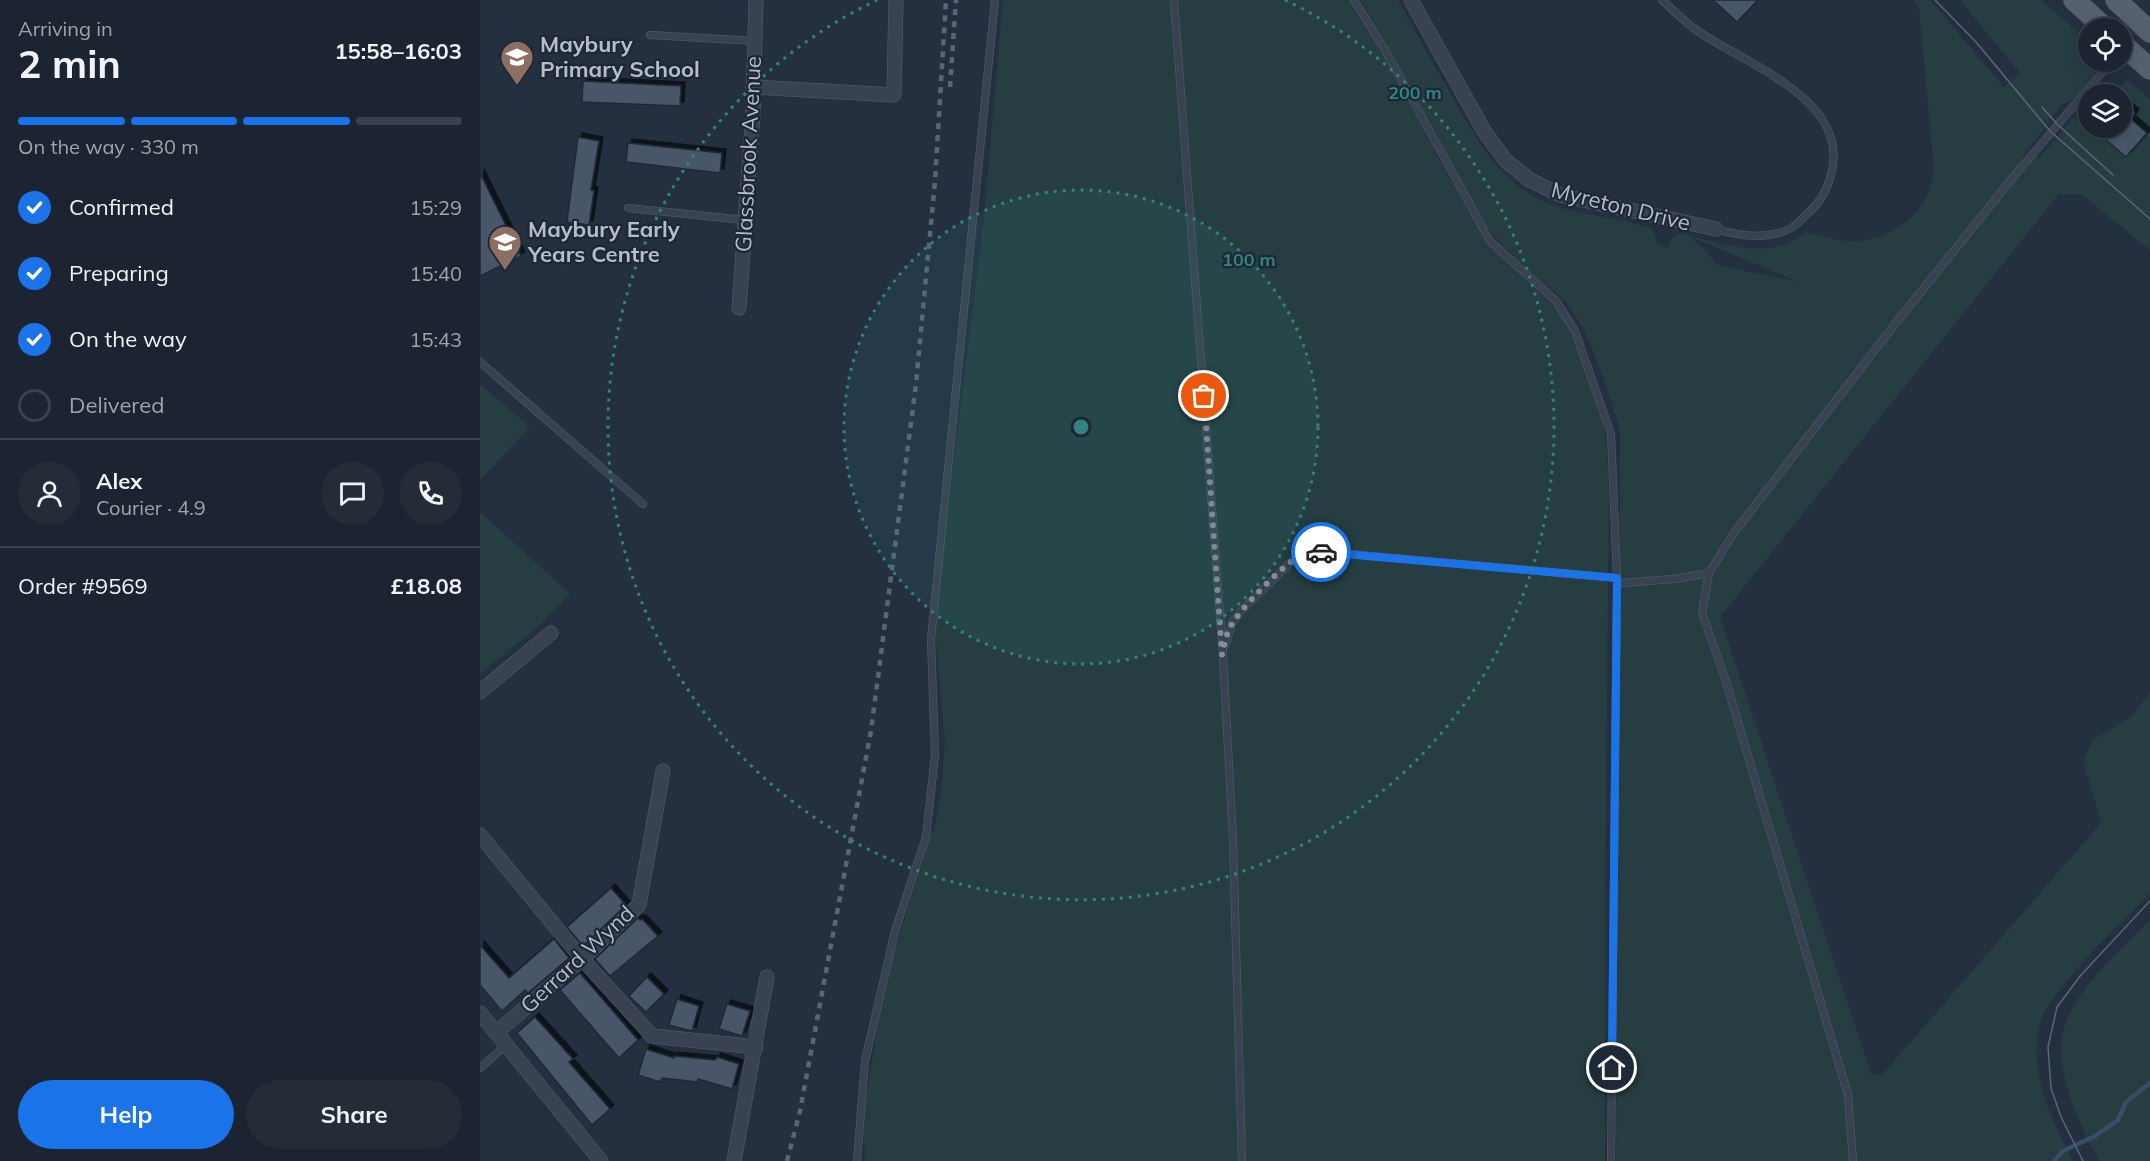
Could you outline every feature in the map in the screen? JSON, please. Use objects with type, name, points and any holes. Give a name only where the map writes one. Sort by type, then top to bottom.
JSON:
[{"type":"main road","points":[[2074,0],[2094,18]]},
{"type":"main road","points":[[2116,0],[2150,32]]},
{"type":"main road","points":[[2132,57],[2150,69]]},
{"type":"street","name":"Glassbrook Avenue","points":[[739,308],[756,0]]},
{"type":"street","points":[[753,87],[894,95],[896,0]]},
{"type":"street","name":"Myreton Drive","points":[[1411,0],[1484,131],[1506,161],[1530,180],[1560,195],[1716,229]]},
{"type":"street","points":[[480,692],[551,633]]},
{"type":"street","name":"Gerrard Wynd","points":[[496,1033],[582,959],[639,904],[663,771]]},
{"type":"street","points":[[480,836],[582,959],[652,1036],[756,1047]]},
{"type":"street","points":[[734,1161],[767,977]]},
{"type":"street","points":[[480,1013],[601,1161]]},
{"type":"lane","points":[[857,1161],[865,1061],[895,931],[926,837],[935,755],[931,639],[995,0]]},
{"type":"lane","points":[[1174,0],[1222,655],[1233,840],[1242,1161]]},
{"type":"lane","points":[[1354,0],[1384,48],[1490,241],[1556,301],[1575,331],[1611,434],[1619,581],[1611,1161]]},
{"type":"lane","points":[[1662,0],[1693,28],[1795,90],[1814,108],[1830,135],[1834,160],[1829,184],[1817,205],[1792,228],[1772,235],[1741,236],[1716,229]]},
{"type":"lane","points":[[650,35],[755,41]]},
{"type":"lane","points":[[1852,1161],[1848,1095],[1725,678],[1702,613],[1709,573],[1732,534],[1888,333],[2100,72]]},
{"type":"lane","points":[[628,208],[745,220]]},
{"type":"lane","points":[[480,362],[643,504]]},
{"type":"lane","points":[[1222,655],[1227,635],[1240,612],[1292,561],[1308,554],[1328,552],[1619,581],[1674,579],[1709,573]]},
{"type":"lane","points":[[480,1068],[506,1045]]},
{"type":"green space","points":[[1003,0],[1352,0],[1486,241],[1556,308],[1573,336],[1598,401],[1606,438],[1609,498],[1605,1161],[865,1161],[863,1119],[885,979],[937,817],[943,773],[945,741],[934,620],[983,229]]},
{"type":"green space","points":[[1360,0],[1398,0],[1475,136],[1499,168],[1513,182],[1529,194],[1547,203],[1649,228],[1655,234],[1657,244],[1667,248],[1672,238],[1680,233],[1728,245],[1761,249],[1776,247],[1792,241],[1806,232],[1831,239],[1868,240],[1889,233],[1915,214],[1928,194],[1934,171],[1919,8],[1914,0],[1930,0],[2004,87],[2020,73],[1960,0],[2041,0],[2078,32],[2078,72],[2095,72],[2086,84],[2078,84],[2078,95],[2074,100],[2062,104],[2022,158],[2040,157],[2074,117],[2078,120],[2078,138],[2104,138],[2126,157],[2146,133],[2132,126],[2132,117],[2135,113],[2132,110],[2132,84],[2123,84],[2127,79],[2150,100],[2150,250],[2081,194],[2059,194],[1720,617],[1871,1074],[1882,1075],[2101,823],[2083,761],[2093,740],[2131,717],[2150,693],[2150,894],[2072,974],[2044,1013],[2038,1036],[2037,1054],[2043,1092],[2056,1128],[2073,1161],[1616,1161],[1620,429],[1593,349],[1568,306],[1515,258],[1486,225]],"holes":[[[1689,236],[1794,280],[1717,265]]]},
{"type":"green space","points":[[480,384],[530,427],[480,480]]},
{"type":"green space","points":[[480,512],[570,594],[538,627],[480,674]]},
{"type":"green space","points":[[2150,920],[2150,1161],[2099,1161],[2082,1127],[2068,1089],[2061,1050],[2063,1031],[2070,1013],[2086,987]]},
{"type":"building","points":[[1713,0],[1758,0],[1737,22]]},
{"type":"building","points":[[583,81],[681,86],[680,106],[582,102]]},
{"type":"building","points":[[2132,120],[2147,133],[2126,157],[2104,138],[2132,138]]},
{"type":"building","points":[[578,137],[599,141],[591,190],[594,191],[589,225],[567,222]]},
{"type":"building","points":[[628,143],[722,153],[720,173],[626,162]]},
{"type":"building","points":[[480,173],[521,256],[480,276]]},
{"type":"building","points":[[611,888],[626,905],[583,946],[567,927]]},
{"type":"building","points":[[638,918],[642,919],[658,936],[610,976],[595,959]]},
{"type":"building","points":[[554,939],[569,958],[528,993],[525,990],[502,1011],[480,985],[480,945],[509,978]]},
{"type":"building","points":[[580,973],[638,1040],[619,1058],[560,990]]},
{"type":"building","points":[[647,977],[664,994],[646,1012],[629,996]]},
{"type":"building","points":[[677,999],[699,1006],[692,1031],[669,1025]]},
{"type":"building","points":[[727,1004],[750,1011],[742,1036],[719,1029]]},
{"type":"building","points":[[535,1017],[573,1059],[569,1062],[610,1109],[592,1125],[517,1033]]},
{"type":"building","points":[[646,1049],[674,1058],[674,1056],[715,1060],[717,1057],[739,1064],[732,1089],[698,1079],[698,1082],[662,1078],[660,1082],[638,1075]]},
{"type":"waterway","points":[[2054,1161],[2063,1151],[2095,1136],[2118,1120],[2126,1102],[2150,1083]]},
{"type":"tram line","points":[[1935,0],[1976,42],[2050,131],[2150,219]]},
{"type":"tram line","points":[[2042,107],[2057,124],[2113,175]]},
{"type":"tram line","points":[[2083,1161],[2061,1117],[2051,1088],[2048,1047],[2057,1007],[2081,975],[2150,901]]},
{"type":"railway","points":[[787,1161],[800,1111],[871,731],[916,384],[935,181],[946,0]]},
{"type":"railway","points":[[950,87],[956,0]]},
{"type":"way so far","points":[[1204,396],[1222,655],[1232,623],[1250,601],[1292,561],[1308,554],[1321,552]]},
{"type":"place","name":"Maybury Primary School","points":[[517,86]]},
{"type":"place","name":"Maybury Early Years Centre","points":[[505,271]]},
{"type":"route","points":[[1321,552],[1617,578],[1612,1068]]}]
